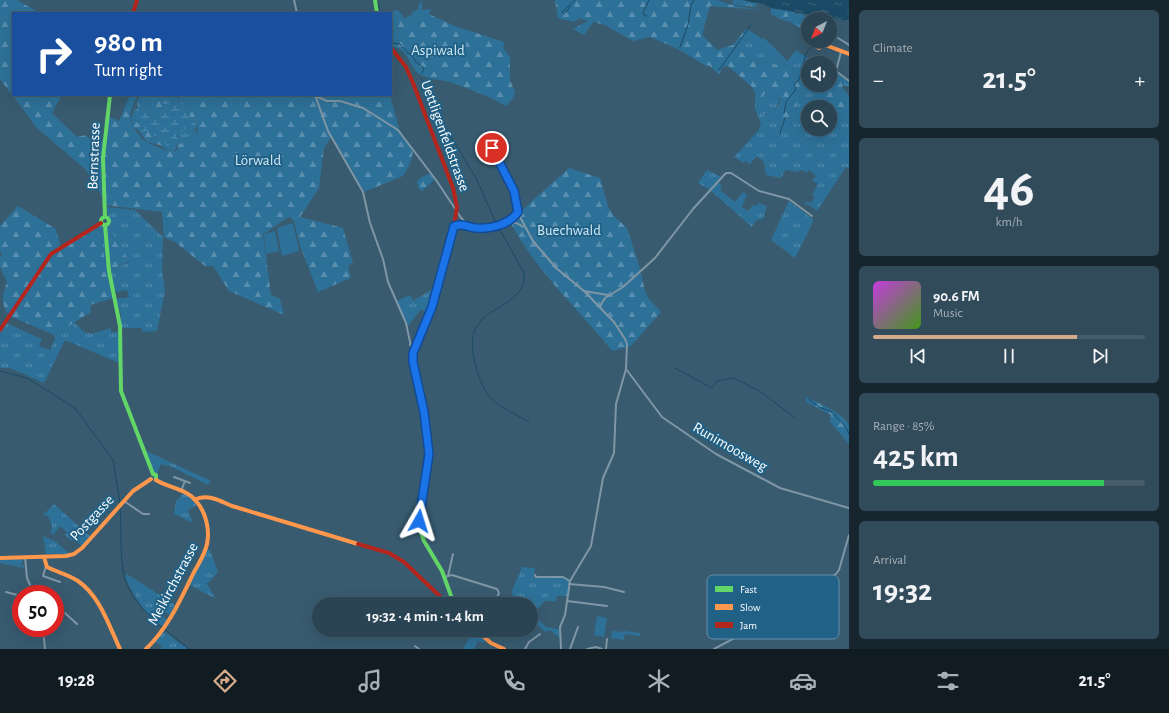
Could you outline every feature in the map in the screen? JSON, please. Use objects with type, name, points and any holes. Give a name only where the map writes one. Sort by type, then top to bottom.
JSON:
[{"type":"main road","points":[[132,12],[138,0]]},
{"type":"main road","points":[[375,0],[377,12]]},
{"type":"main road","points":[[831,48],[849,54]]},
{"type":"main road","name":"Uettligenfeldstrasse","points":[[392,49],[406,67],[413,83],[453,188],[457,211],[432,307],[412,346],[424,412],[429,454],[419,511],[420,529],[424,541],[446,577],[452,597]]},
{"type":"main road","name":"Bernstrasse","points":[[103,224],[109,221],[105,217],[104,158],[110,96]]},
{"type":"main road","points":[[105,217],[102,219],[109,270],[119,318],[122,396],[146,452],[153,474],[156,475],[156,480]]},
{"type":"main road","points":[[0,330],[49,257],[56,250],[103,224]]},
{"type":"main road","points":[[153,474],[150,476],[151,479],[182,491],[196,499],[202,496],[208,497],[392,555],[408,566],[441,597]]},
{"type":"main road","name":"Postgasse","points":[[0,558],[70,556],[78,552],[133,491],[151,479]]},
{"type":"main road","name":"Meikirchstrasse","points":[[146,649],[154,642],[164,629],[208,543],[207,528],[196,499]]},
{"type":"main road","points":[[44,557],[46,566],[73,578],[89,591],[98,603],[120,649]]},
{"type":"main road","points":[[484,637],[491,643],[504,649]]},
{"type":"street","points":[[294,0],[297,12]]},
{"type":"street","points":[[838,38],[849,45]]},
{"type":"street","points":[[841,52],[836,72],[849,82]]},
{"type":"street","points":[[315,96],[327,101],[340,101],[363,108],[398,130],[436,180],[465,224]]},
{"type":"street","points":[[315,96],[326,127],[363,192],[370,223],[383,259],[388,282],[406,323],[412,346]]},
{"type":"street","points":[[492,148],[514,191],[518,212],[524,227],[556,268],[600,306],[617,326],[626,341],[626,369],[616,404],[614,453],[602,483],[593,538],[587,554],[570,582],[565,615],[560,627],[561,649]]},
{"type":"street","points":[[600,306],[603,300],[623,287],[655,258],[693,209],[726,173],[732,174],[760,190],[789,199],[812,216]]},
{"type":"street","points":[[508,222],[518,212]]},
{"type":"street","points":[[454,226],[465,224],[476,228],[516,222],[524,227]]},
{"type":"street","points":[[584,291],[609,295]]},
{"type":"street","name":"Runimoosweg","points":[[626,369],[662,417],[716,454],[777,486],[849,508]]},
{"type":"street","points":[[174,477],[190,483]]},
{"type":"street","points":[[182,491],[185,481]]},
{"type":"street","points":[[124,501],[144,514],[150,514]]},
{"type":"street","points":[[834,575],[840,569],[849,534]]},
{"type":"street","points":[[453,554],[446,577],[456,576],[497,588],[499,593],[497,597]]},
{"type":"street","points":[[25,557],[27,578],[30,585]]},
{"type":"street","points":[[46,566],[43,576],[60,582]]},
{"type":"street","points":[[535,575],[536,577],[563,577],[570,582],[624,592]]},
{"type":"street","points":[[6,592],[12,594]]},
{"type":"street","points":[[567,601],[607,606]]},
{"type":"street","points":[[64,612],[77,624]]},
{"type":"street","points":[[574,649],[570,649],[578,627]]},
{"type":"street","points":[[526,649],[529,642],[540,634]]},
{"type":"street","points":[[44,637],[45,649]]},
{"type":"street","points":[[606,649],[607,639]]},
{"type":"street","points":[[714,649],[733,639]]},
{"type":"street","points":[[415,646],[420,649]]},
{"type":"street","points":[[587,649],[596,647],[602,649]]},
{"type":"green space","points":[[0,0],[17,0],[38,12],[12,12],[12,95],[0,79]]},
{"type":"green space","points":[[422,0],[422,10],[410,22],[406,20],[405,18],[412,15],[412,12],[419,9],[418,6]]},
{"type":"green space","points":[[555,0],[717,0],[735,6],[762,10],[710,6],[702,35],[717,50],[733,45],[746,29],[738,46],[742,53],[756,64],[766,62],[771,63],[781,66],[796,74],[801,71],[802,92],[797,101],[796,115],[790,119],[786,131],[778,137],[780,122],[771,114],[763,113],[762,108],[764,106],[774,110],[779,105],[780,99],[772,87],[767,90],[755,108],[755,92],[752,87],[728,66],[723,67],[719,74],[708,65],[706,66],[678,49],[650,37],[633,41],[605,25],[593,22],[584,35],[573,29],[588,21],[580,18],[574,22],[558,18]]},
{"type":"green space","points":[[733,0],[742,0],[757,4],[756,7],[735,5],[732,4]]},
{"type":"green space","points":[[771,8],[788,10],[788,17],[782,20],[771,14]]},
{"type":"green space","name":"Aspiwald","points":[[431,9],[429,14],[455,26],[504,42],[503,48],[510,57],[510,80],[515,92],[513,98],[506,106],[486,96],[450,82],[423,76],[418,73],[403,52],[398,48],[392,46],[392,12],[389,12],[398,10],[406,20],[410,22],[422,10]]},
{"type":"green space","points":[[787,11],[794,12],[794,14],[801,14],[801,29],[790,22],[782,20],[788,18]]},
{"type":"green space","points":[[746,29],[756,34],[777,58],[785,64],[790,66],[787,62],[796,50],[805,56],[801,56],[801,72],[796,74],[766,62],[756,64],[742,53],[738,46]]},
{"type":"green space","points":[[762,37],[791,66],[782,62],[769,50]]},
{"type":"green space","points":[[837,73],[849,82],[849,86],[843,86],[837,80]]},
{"type":"green space","points":[[837,80],[840,81],[843,86],[842,87],[849,96],[849,125],[837,114],[837,100],[825,100],[824,96],[826,92],[837,92]]},
{"type":"green space","points":[[771,87],[774,89],[779,98],[778,104],[774,110],[766,107],[763,113],[771,114],[780,122],[778,137],[797,109],[797,101],[802,92],[827,92],[826,100],[801,100],[801,136],[837,136],[837,114],[849,125],[849,169],[846,167],[817,211],[808,204],[804,205],[807,201],[811,203],[815,197],[812,195],[818,184],[812,180],[816,176],[809,170],[807,173],[802,170],[797,172],[786,170],[781,178],[766,175],[764,162],[757,156],[750,164],[745,161],[744,163],[734,157],[758,131],[761,124],[755,108],[767,90]]},
{"type":"green space","points":[[13,96],[61,96],[52,113],[77,137],[86,135],[100,150],[102,139],[104,140],[101,171],[102,197],[94,180],[84,168],[37,128]]},
{"type":"green space","name":"Lörwald","points":[[130,96],[138,96],[131,110],[130,118],[133,125],[131,117],[133,114],[136,121],[144,126],[140,133],[137,129],[133,128],[143,140],[172,152],[177,150],[178,144],[197,140],[198,129],[194,118],[195,122],[193,123],[182,103],[182,100],[177,96],[390,96],[399,129],[413,152],[410,164],[403,176],[364,192],[332,136],[324,148],[319,188],[300,217],[343,228],[353,263],[348,266],[351,278],[318,292],[299,243],[294,221],[290,217],[286,219],[263,234],[271,295],[280,299],[284,315],[229,291],[213,266],[205,266],[175,242],[164,237],[162,212],[105,205],[104,158],[109,117],[119,121]]},
{"type":"green space","points":[[141,96],[174,96],[179,98],[177,102],[173,99],[165,101],[159,115],[153,116],[144,103],[141,107],[138,107]]},
{"type":"green space","points":[[179,98],[182,100],[182,103],[193,123],[196,123],[196,129],[191,131],[188,127],[178,133],[178,143],[176,147],[173,152],[169,151],[165,142],[160,138],[152,136],[148,131],[144,131],[142,134],[140,133],[144,126],[137,123],[133,114],[135,108],[135,111],[138,106],[141,107],[144,103],[153,116],[159,115],[164,100],[173,99],[177,102]]},
{"type":"green space","points":[[189,127],[193,131],[197,130],[197,140],[178,144],[178,133],[184,128]]},
{"type":"green space","points":[[144,131],[148,131],[152,136],[160,138],[165,142],[169,151],[160,145],[147,142],[140,133],[142,134]]},
{"type":"green space","name":"Buechwald","points":[[569,168],[600,178],[608,206],[614,216],[627,228],[648,298],[661,312],[631,346],[612,351],[544,273],[520,239],[510,221]]},
{"type":"green space","points":[[707,170],[721,177],[717,182],[722,185],[720,190],[735,202],[743,192],[747,195],[742,207],[748,211],[753,205],[756,206],[759,203],[767,206],[763,219],[756,220],[752,227],[709,189],[698,183]]},
{"type":"green space","points":[[431,173],[435,179],[422,191],[419,189],[417,182],[420,178]]},
{"type":"green space","points":[[789,201],[813,219],[795,258],[771,240]]},
{"type":"green space","points":[[18,206],[56,229],[61,248],[97,226],[101,234],[105,263],[108,263],[113,298],[90,305],[91,312],[54,335],[10,316],[3,304],[3,296],[7,282],[0,267],[0,256],[2,255],[0,251],[0,226]]},
{"type":"green space","points":[[106,207],[135,210],[163,237],[162,268],[165,291],[157,331],[143,332],[141,328],[121,328],[121,315],[116,299],[129,297],[127,290],[118,292],[114,290],[111,271],[129,262],[107,233],[107,227],[110,222]]},
{"type":"green space","points":[[293,223],[299,251],[282,256],[277,228]]},
{"type":"green space","points":[[101,225],[105,232],[108,263],[105,263],[101,234],[97,226]]},
{"type":"green space","points":[[275,231],[279,251],[266,254],[264,234]]},
{"type":"green space","points":[[112,233],[129,261],[111,271],[107,234]]},
{"type":"green space","points":[[436,287],[428,314],[421,309],[407,327],[396,301],[410,295],[413,301]]},
{"type":"green space","points":[[74,322],[84,332],[91,334],[111,328],[111,332],[119,332],[119,363],[65,340],[44,383],[10,368],[0,368],[0,331],[6,323],[42,339],[39,346],[50,350],[55,339],[54,335]]},
{"type":"green space","points":[[806,397],[830,409],[846,421],[849,425],[849,444],[830,422],[831,415],[806,402]]},
{"type":"green space","points":[[146,451],[211,481],[208,485],[168,465],[161,464],[157,474],[153,471]]},
{"type":"green space","points":[[185,492],[193,497],[199,504],[188,510],[193,523],[174,514],[176,501]]},
{"type":"green space","points":[[54,504],[91,537],[82,546],[73,538],[71,541],[65,535],[67,532],[60,526],[53,535],[51,533],[52,526],[48,516],[43,515]]},
{"type":"green space","points":[[43,536],[55,541],[70,554],[46,554]]},
{"type":"green space","points":[[207,549],[210,550],[218,572],[207,584],[216,599],[188,584]]},
{"type":"green space","points":[[0,559],[23,559],[21,566],[23,566],[24,563],[24,568],[0,563]]},
{"type":"green space","points":[[522,567],[535,568],[534,578],[563,577],[570,581],[568,596],[557,596],[556,601],[545,601],[538,609],[538,597],[515,597],[511,593]]},
{"type":"green space","points":[[127,574],[175,605],[170,615],[165,612],[161,615],[167,620],[164,626],[153,620],[142,606],[131,590],[125,577]]},
{"type":"green space","points":[[597,616],[607,618],[604,637],[594,635]]},
{"type":"green space","points":[[538,619],[546,627],[559,629],[560,638],[550,630],[545,632],[538,626]]},
{"type":"green space","points":[[163,631],[188,649],[160,649],[162,646],[155,642]]},
{"type":"green space","points":[[612,631],[641,633],[640,636],[625,634],[624,640],[611,638]]},
{"type":"green space","points":[[470,637],[484,637],[487,640],[483,643],[478,641],[474,649],[463,649]]},
{"type":"water","points":[[742,0],[849,0],[849,20],[844,20],[842,22],[843,20],[837,19],[837,12],[801,13],[771,8],[762,4]]},
{"type":"waterway","points":[[562,12],[575,0]]},
{"type":"waterway","points":[[643,13],[649,0]]},
{"type":"waterway","points":[[680,47],[688,25],[691,5],[694,0]]},
{"type":"waterway","points":[[378,2],[380,12]]},
{"type":"waterway","points":[[563,14],[570,6]]},
{"type":"waterway","points":[[643,14],[647,16]]},
{"type":"waterway","points":[[719,70],[751,25]]},
{"type":"waterway","points":[[392,41],[393,43],[400,44],[409,54],[413,55],[415,61],[424,68],[422,73]]},
{"type":"waterway","points":[[784,113],[786,102],[796,89],[794,85],[799,80],[806,54],[810,48]]},
{"type":"waterway","points":[[422,79],[422,89],[427,98]]},
{"type":"waterway","points":[[429,100],[477,180],[496,223],[524,273],[524,281],[518,293],[507,303],[487,315]]},
{"type":"waterway","points":[[780,133],[785,118]]},
{"type":"waterway","points":[[473,334],[485,316]]},
{"type":"waterway","points":[[473,336],[472,346],[475,363],[483,386],[488,394],[500,406],[529,422]]},
{"type":"waterway","points":[[675,368],[712,388],[717,381],[734,378],[761,392],[794,417]]},
{"type":"waterway","points":[[0,371],[27,378],[75,408],[113,460],[120,503]]},
{"type":"waterway","points":[[808,399],[821,408],[832,412]]},
{"type":"waterway","points":[[834,414],[845,426],[849,434]]},
{"type":"waterway","points":[[120,508],[121,554],[123,571],[129,590],[143,609],[152,618],[189,649]]},
{"type":"traffic: fast","points":[[375,0],[377,12]]},
{"type":"traffic: fast","points":[[105,217],[103,158],[110,96]]},
{"type":"traffic: fast","points":[[105,217],[108,218],[109,221],[108,224],[105,225],[102,224],[101,221],[102,218],[105,217]]},
{"type":"traffic: fast","points":[[105,225],[109,271],[120,326],[121,391],[153,474]]},
{"type":"traffic: fast","points":[[420,337],[413,356],[424,412],[429,454],[419,511],[420,529],[424,541],[442,571],[451,597]]},
{"type":"traffic: fast","points":[[153,474],[156,475],[156,480]]},
{"type":"traffic: slow","points":[[833,48],[849,54]]},
{"type":"traffic: slow","points":[[0,558],[66,556],[74,554],[82,548],[133,491],[151,479]]},
{"type":"traffic: slow","points":[[146,649],[161,632],[173,613],[203,555],[208,539],[205,516],[196,501],[183,491],[156,480]]},
{"type":"traffic: slow","points":[[196,499],[205,497],[214,499],[232,506],[358,544]]},
{"type":"traffic: slow","points":[[44,557],[47,567],[71,577],[86,587],[103,612],[120,649]]},
{"type":"traffic: slow","points":[[484,637],[491,643],[504,649]]},
{"type":"traffic: jam","points":[[133,12],[137,0]]},
{"type":"traffic: jam","points":[[392,49],[406,67],[413,83],[453,188],[457,207],[454,226],[432,307],[420,337]]},
{"type":"traffic: jam","points":[[0,330],[51,254],[101,223]]},
{"type":"traffic: jam","points":[[358,544],[389,553],[404,562],[441,597]]},
{"type":"route","points":[[419,521],[419,511],[428,467],[429,454],[424,412],[413,362],[413,353],[432,307],[454,226],[465,224],[476,228],[493,227],[508,222],[518,212],[514,191],[492,148]]}]
